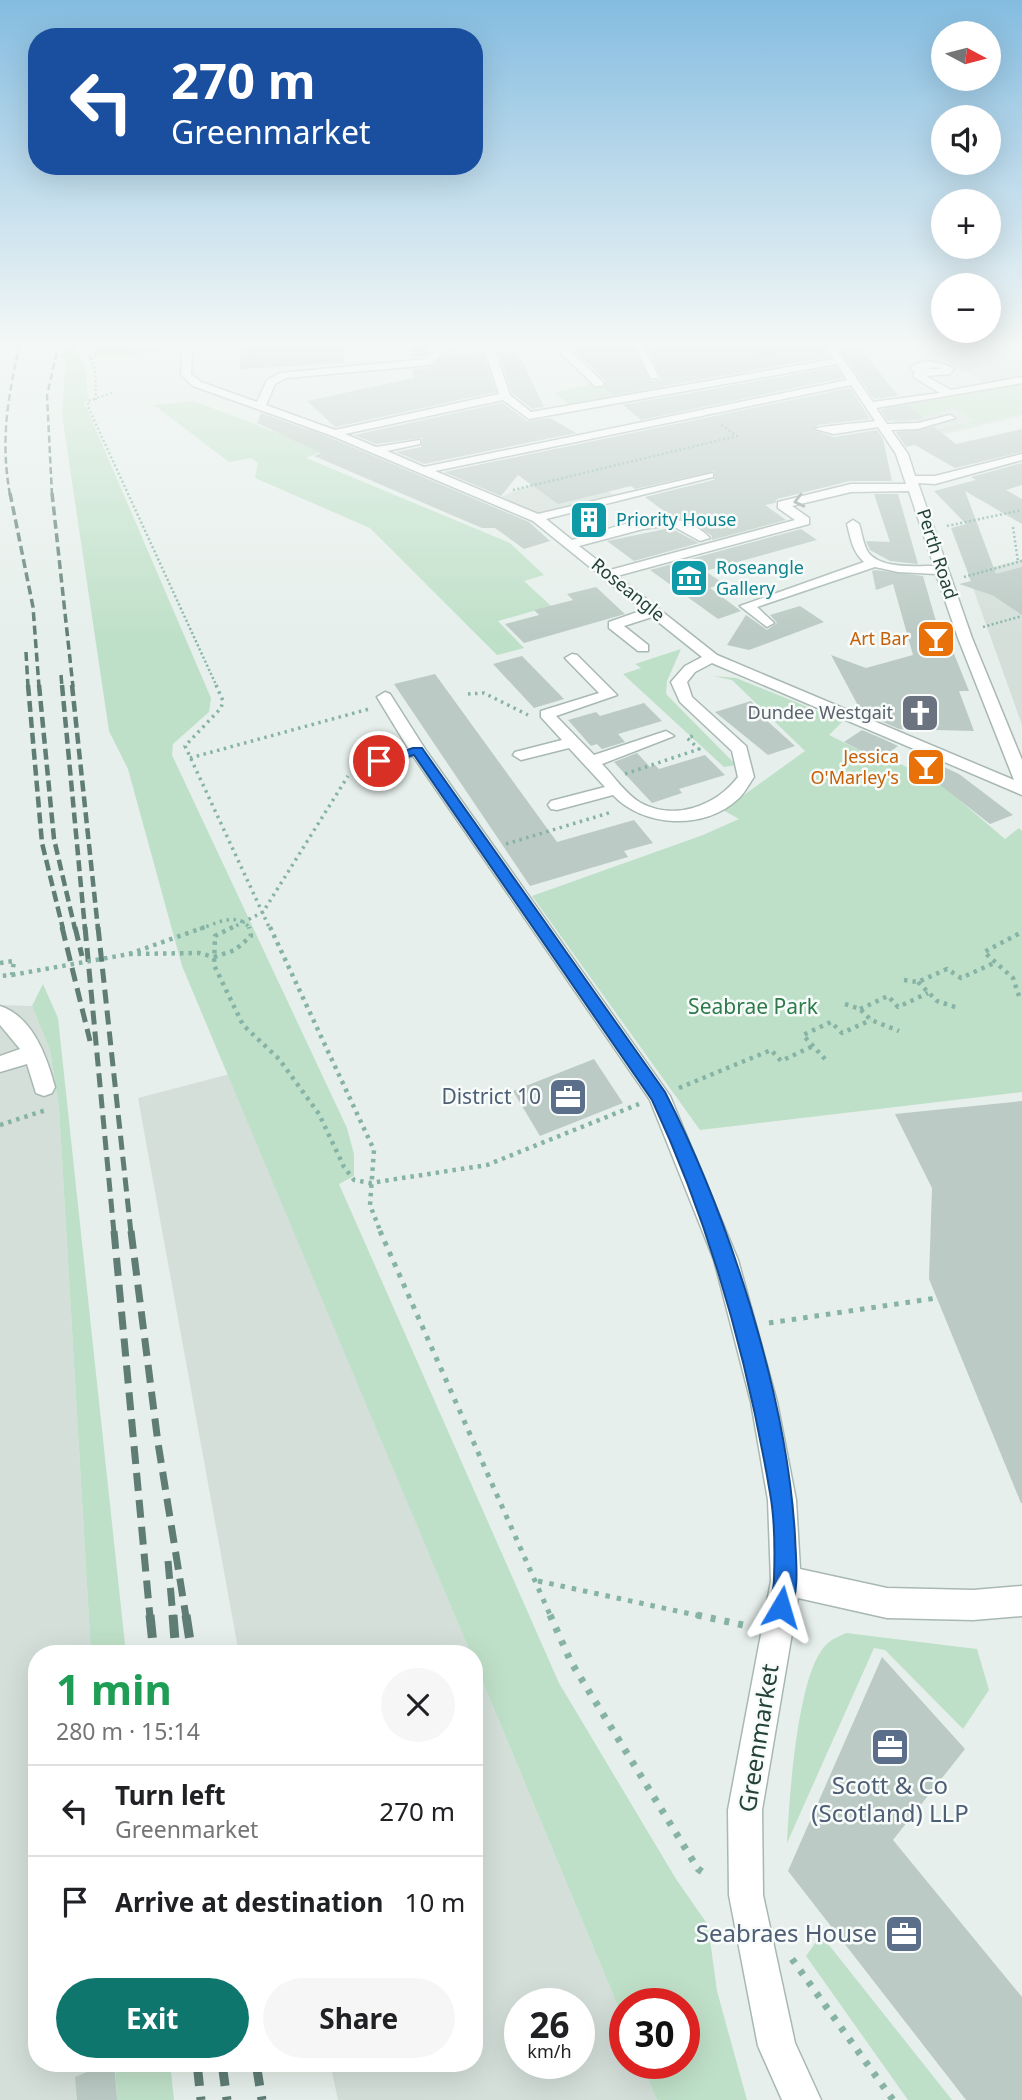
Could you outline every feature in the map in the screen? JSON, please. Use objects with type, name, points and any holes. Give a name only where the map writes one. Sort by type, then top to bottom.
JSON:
[{"type":"street","name":"Roseangle","points":[[351,440],[537,518],[712,658],[1022,790]]},
{"type":"street","points":[[424,470],[568,440]]},
{"type":"street","name":"Perth Road","points":[[893,440],[902,454],[965,638],[1022,780]]},
{"type":"street","points":[[376,450],[416,442]]},
{"type":"street","points":[[608,574],[805,521],[782,505],[851,488],[935,480],[1022,457]]},
{"type":"street","points":[[537,518],[709,475]]},
{"type":"street","points":[[571,544],[644,524],[670,521],[679,522],[704,538]]},
{"type":"street","points":[[853,524],[860,551],[877,562],[906,569],[942,570]]},
{"type":"street","points":[[767,624],[747,606],[877,562]]},
{"type":"street","points":[[643,648],[614,625],[654,611]]},
{"type":"street","points":[[572,658],[609,695],[546,714],[633,806],[666,817],[706,810],[732,796],[746,777],[740,748],[685,699],[679,681],[690,669],[712,658]]},
{"type":"street","name":"Greenmarket","points":[[388,700],[417,750],[659,1096],[726,1260],[764,1402],[782,1500],[786,1581],[745,1810],[746,1895],[777,2046],[802,2100]]},
{"type":"street","points":[[591,762],[666,736]]},
{"type":"street","points":[[521,755],[572,742]]},
{"type":"street","points":[[360,766],[417,750]]},
{"type":"street","points":[[558,805],[612,784]]},
{"type":"street","points":[[0,1014],[25,1036],[34,1053],[44,1087]]},
{"type":"street","points":[[0,1065],[34,1053]]},
{"type":"street","points":[[786,1581],[887,1603],[973,1605],[1022,1601]]},
{"type":"path","points":[[103,440],[223,701],[222,709],[216,717],[191,737],[185,746],[374,1150],[370,1205],[384,1241],[571,1662],[698,1869],[708,1875]]},
{"type":"path","points":[[491,499],[523,486],[720,440]]},
{"type":"path","points":[[929,530],[1022,510]]},
{"type":"path","points":[[963,577],[1020,562],[1013,527]]},
{"type":"path","points":[[984,627],[1022,616]]},
{"type":"path","points":[[468,694],[484,693],[530,715],[546,714]]},
{"type":"path","points":[[190,758],[388,700]]},
{"type":"path","points":[[612,784],[699,749],[687,738]]},
{"type":"path","points":[[360,766],[346,777],[263,912],[215,936],[214,957],[214,965],[243,1025],[279,1059],[319,1114],[344,1167],[354,1180],[370,1182],[487,1165],[771,1049],[781,1061],[813,1046]]},
{"type":"path","points":[[486,850],[633,806]]},
{"type":"path","points":[[0,976],[129,954],[200,953],[214,957],[235,952],[245,944],[251,936],[249,925],[240,920],[227,919],[129,954]]},
{"type":"path","points":[[1019,996],[1013,978],[984,952],[1022,933],[1022,926]]},
{"type":"path","points":[[0,963],[14,961],[12,975]]},
{"type":"path","points":[[904,980],[918,982],[947,970],[961,978],[996,962]]},
{"type":"path","points":[[918,982],[937,1001],[958,1008]]},
{"type":"path","points":[[860,1009],[888,996],[898,1007],[928,993]]},
{"type":"path","points":[[845,1004],[860,1009],[871,1020],[899,1031]]},
{"type":"path","points":[[825,1059],[803,1035],[831,1022],[842,1033],[871,1020]]},
{"type":"path","points":[[744,1326],[937,1298]]},
{"type":"path","points":[[537,1581],[777,1633]]},
{"type":"path","points":[[785,1949],[893,2100]]},
{"type":"shaded area","points":[[585,473],[613,495],[539,513],[501,497],[524,487]]},
{"type":"shaded area","points":[[1022,559],[1022,725],[968,574]]},
{"type":"shaded area","points":[[0,1005],[32,1006],[50,1050],[59,1108],[90,1645],[28,1645],[28,2072],[115,2072],[117,2100],[0,2100]]},
{"type":"shaded area","points":[[230,1074],[467,1645],[237,1645],[138,1098]]},
{"type":"shaded area","points":[[483,1683],[610,1988],[609,2079],[648,2079],[657,2100],[338,2100],[332,2072],[483,2072]]},
{"type":"green space","points":[[66,440],[100,440],[211,698],[209,712],[173,744],[172,755],[347,1128],[354,1154],[354,1176],[339,1184],[559,1683],[676,1879],[708,1925],[717,1991],[747,2100],[657,2100],[648,2079],[700,2079],[700,1988],[610,1988],[483,1683],[483,1645],[467,1645],[182,966],[128,769],[109,731]]},
{"type":"green space","points":[[200,440],[334,440],[341,444],[306,458],[510,543],[544,575],[524,581],[551,606],[498,621],[524,648],[497,655],[370,528],[255,478],[258,463],[251,458],[229,462]]},
{"type":"green space","points":[[681,649],[667,681],[666,694],[736,765],[724,767],[623,674],[641,668],[635,664]]},
{"type":"green space","name":"Seabrae Park","points":[[713,676],[736,678],[843,721],[829,735],[879,760],[894,761],[945,785],[1005,839],[1019,828],[1022,831],[1022,1092],[700,1130],[532,896],[703,835],[739,819],[723,810],[805,751],[732,680]]},
{"type":"green space","points":[[43,984],[58,1018],[125,1645],[90,1645],[59,1108],[50,1050],[32,1006]]},
{"type":"green space","points":[[846,1633],[977,1649],[989,1690],[963,1729],[885,1650],[874,1648],[787,1843],[796,1738],[808,1680],[817,1658],[827,1644]]},
{"type":"green space","points":[[821,1935],[952,2100],[908,2100],[806,1956]]},
{"type":"green space","points":[[115,2072],[171,2072],[174,2100],[117,2100]]},
{"type":"building","points":[[293,440],[336,440],[529,522],[550,541],[524,549],[495,528],[482,528],[314,456],[321,453]]},
{"type":"building","points":[[366,440],[407,440],[376,444]]},
{"type":"building","points":[[422,440],[542,440],[424,464],[396,452],[421,447]]},
{"type":"building","points":[[599,440],[883,440],[892,481],[850,481],[777,499],[775,503],[765,505],[786,520],[712,540],[712,536],[697,525],[672,517],[645,497],[714,480],[715,471],[635,489],[631,486],[558,504],[518,475],[501,496],[444,472]]},
{"type":"building","points":[[901,440],[951,440],[956,444],[974,440],[1022,440],[1022,452],[955,468],[915,445],[906,447]]},
{"type":"building","points":[[1022,463],[1022,485],[1006,490],[1022,499],[1022,524],[965,491],[996,574],[1022,567],[1022,615],[992,595],[959,584],[971,581],[951,528],[966,524],[934,491],[976,480],[971,477]]},
{"type":"building","points":[[874,494],[898,494],[918,564],[890,561],[870,550],[866,541],[890,542]]},
{"type":"building","points":[[670,528],[699,543],[634,561],[607,541]]},
{"type":"building","points":[[801,529],[817,540],[705,571],[723,583],[710,588],[741,611],[718,619],[650,570]]},
{"type":"building","points":[[872,571],[923,576],[944,649],[952,649],[969,691],[959,691],[974,731],[899,729],[862,713],[831,655],[866,668],[913,655],[893,584],[876,590]]},
{"type":"building","points":[[596,587],[625,614],[524,643],[505,624],[539,615],[534,610],[573,600],[567,594]]},
{"type":"building","points":[[800,606],[824,622],[749,650],[727,645],[746,615],[767,630],[777,623],[770,615]]},
{"type":"building","points":[[522,656],[564,699],[534,708],[493,664]]},
{"type":"building","points":[[435,674],[557,842],[634,820],[653,843],[624,851],[628,857],[530,886],[394,684]]},
{"type":"building","points":[[751,701],[770,718],[765,719],[795,746],[768,755],[715,712]]},
{"type":"building","points":[[644,703],[662,721],[618,734],[625,742],[602,749],[597,744],[591,746],[568,720],[596,712],[600,716]]},
{"type":"building","points":[[862,730],[898,746],[879,760],[844,742]]},
{"type":"building","points":[[912,752],[959,774],[1013,815],[990,824],[907,759]]},
{"type":"building","points":[[637,753],[650,767],[655,765],[659,769],[705,755],[725,775],[679,789],[682,793],[652,803],[614,762]]},
{"type":"building","name":"District 10","points":[[594,1059],[623,1103],[540,1136],[513,1091]]},
{"type":"building","points":[[1022,1101],[1021,1503],[929,1279],[932,1188],[895,1114]]},
{"type":"building","name":"Seabraes House","points":[[882,1657],[965,1749],[893,1840],[1022,1997],[1022,2100],[966,2100],[788,1871]]},
{"type":"building","points":[[87,2072],[115,2072],[117,2100],[77,2100],[75,2077]]},
{"type":"railway","points":[[6,440],[10,495]]},
{"type":"railway","points":[[49,440],[52,495]]},
{"type":"railway","points":[[10,493],[33,607],[39,687]]},
{"type":"railway","points":[[52,493],[73,687]]},
{"type":"railway","points":[[26,652],[28,687]]},
{"type":"railway","points":[[61,675],[62,687]]},
{"type":"railway","points":[[28,685],[42,843],[63,929]]},
{"type":"railway","points":[[39,685],[54,839],[75,929]]},
{"type":"railway","points":[[62,685],[85,929]]},
{"type":"railway","points":[[72,685],[98,929]]},
{"type":"railway","points":[[62,927],[90,1041]]},
{"type":"railway","points":[[75,927],[82,956]]},
{"type":"railway","points":[[85,927],[114,1233]]},
{"type":"railway","points":[[98,927],[131,1233]]},
{"type":"railway","points":[[114,1231],[150,1617]]},
{"type":"railway","points":[[131,1231],[158,1443],[186,1617]]},
{"type":"railway","points":[[168,1561],[173,1617]]},
{"type":"railway","points":[[150,1615],[153,1645]]},
{"type":"railway","points":[[173,1615],[175,1645]]},
{"type":"railway","points":[[186,1615],[191,1645]]},
{"type":"railway","points":[[198,2072],[201,2100]]},
{"type":"railway","points":[[223,2072],[227,2100]]},
{"type":"railway","points":[[257,2072],[262,2100]]},
{"type":"place","name":"Priority House","points":[[589,520]]},
{"type":"place","name":"Roseangle Gallery","points":[[689,578]]},
{"type":"place","name":"Art Bar","points":[[936,639]]},
{"type":"place","name":"Dundee Westgait","points":[[920,713]]},
{"type":"place","name":"Jessica O'Marley's","points":[[926,767]]},
{"type":"place","name":"District 10","points":[[568,1097]]},
{"type":"place","name":"Scott & Co (Scotland) LLP","points":[[890,1747]]},
{"type":"place","name":"Seabraes House","points":[[904,1934]]},
{"type":"route","points":[[379,761],[417,750],[659,1096],[726,1260],[764,1402],[782,1500],[786,1581],[781,1607]]}]
